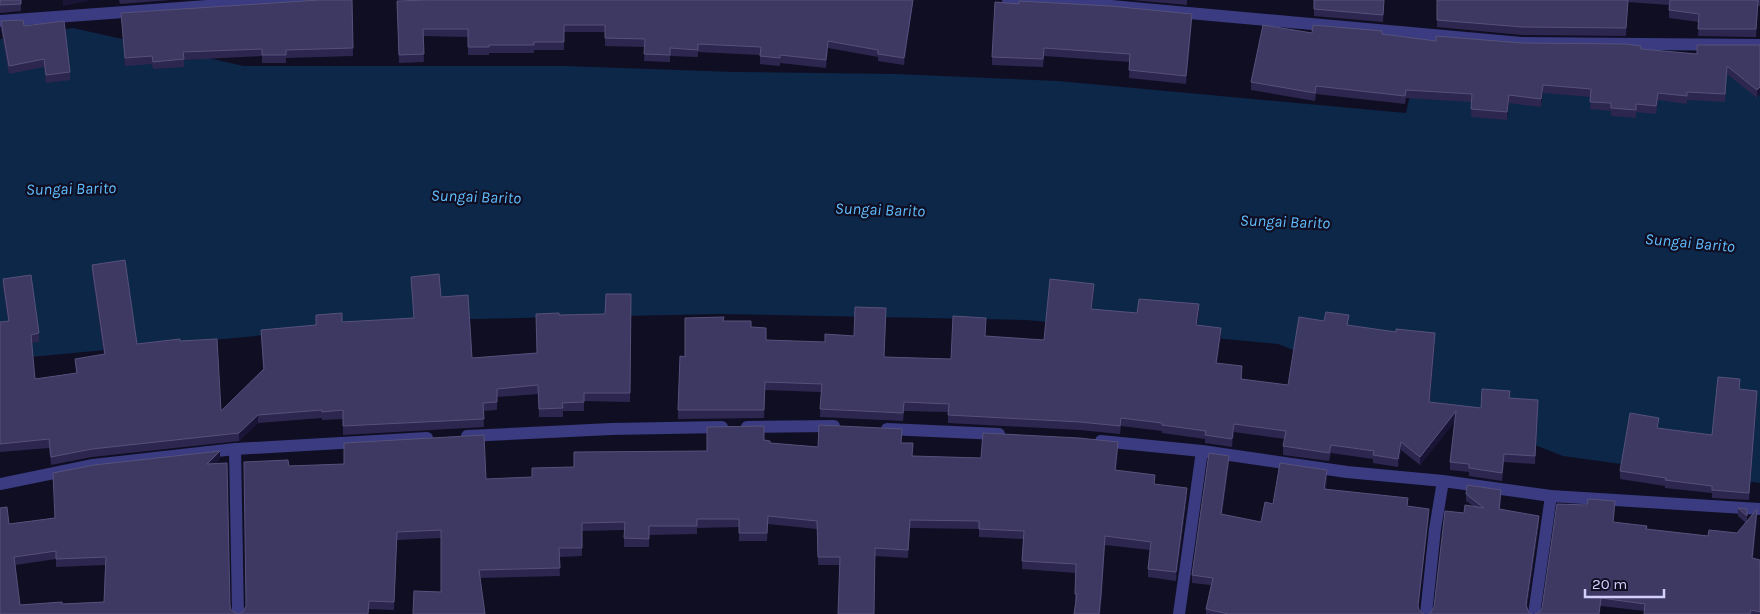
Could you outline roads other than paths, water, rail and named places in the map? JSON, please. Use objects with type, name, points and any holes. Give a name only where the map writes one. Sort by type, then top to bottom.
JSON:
[{"type":"street","points":[[0,21],[206,3],[319,0]]},
{"type":"street","points":[[1008,0],[1121,7],[1522,43],[1760,46]]},
{"type":"street","points":[[0,484],[93,465],[235,449],[611,429],[846,426]]},
{"type":"street","points":[[876,428],[1012,435]]},
{"type":"street","points":[[1090,440],[1202,452],[1347,472],[1443,481],[1551,496],[1760,509]]},
{"type":"street","points":[[235,449],[238,614]]},
{"type":"street","points":[[1179,614],[1202,452]]},
{"type":"street","points":[[1426,614],[1435,529],[1443,481]]},
{"type":"street","points":[[1534,614],[1551,496]]},
{"type":"water","name":"Sungai Barito","points":[[73,28],[244,66],[566,66],[735,72],[896,74],[1058,81],[1406,113],[1421,43],[1760,63],[1760,483],[1563,456],[1278,344],[1026,320],[721,314],[427,320],[30,357],[0,375],[0,39]]}]
